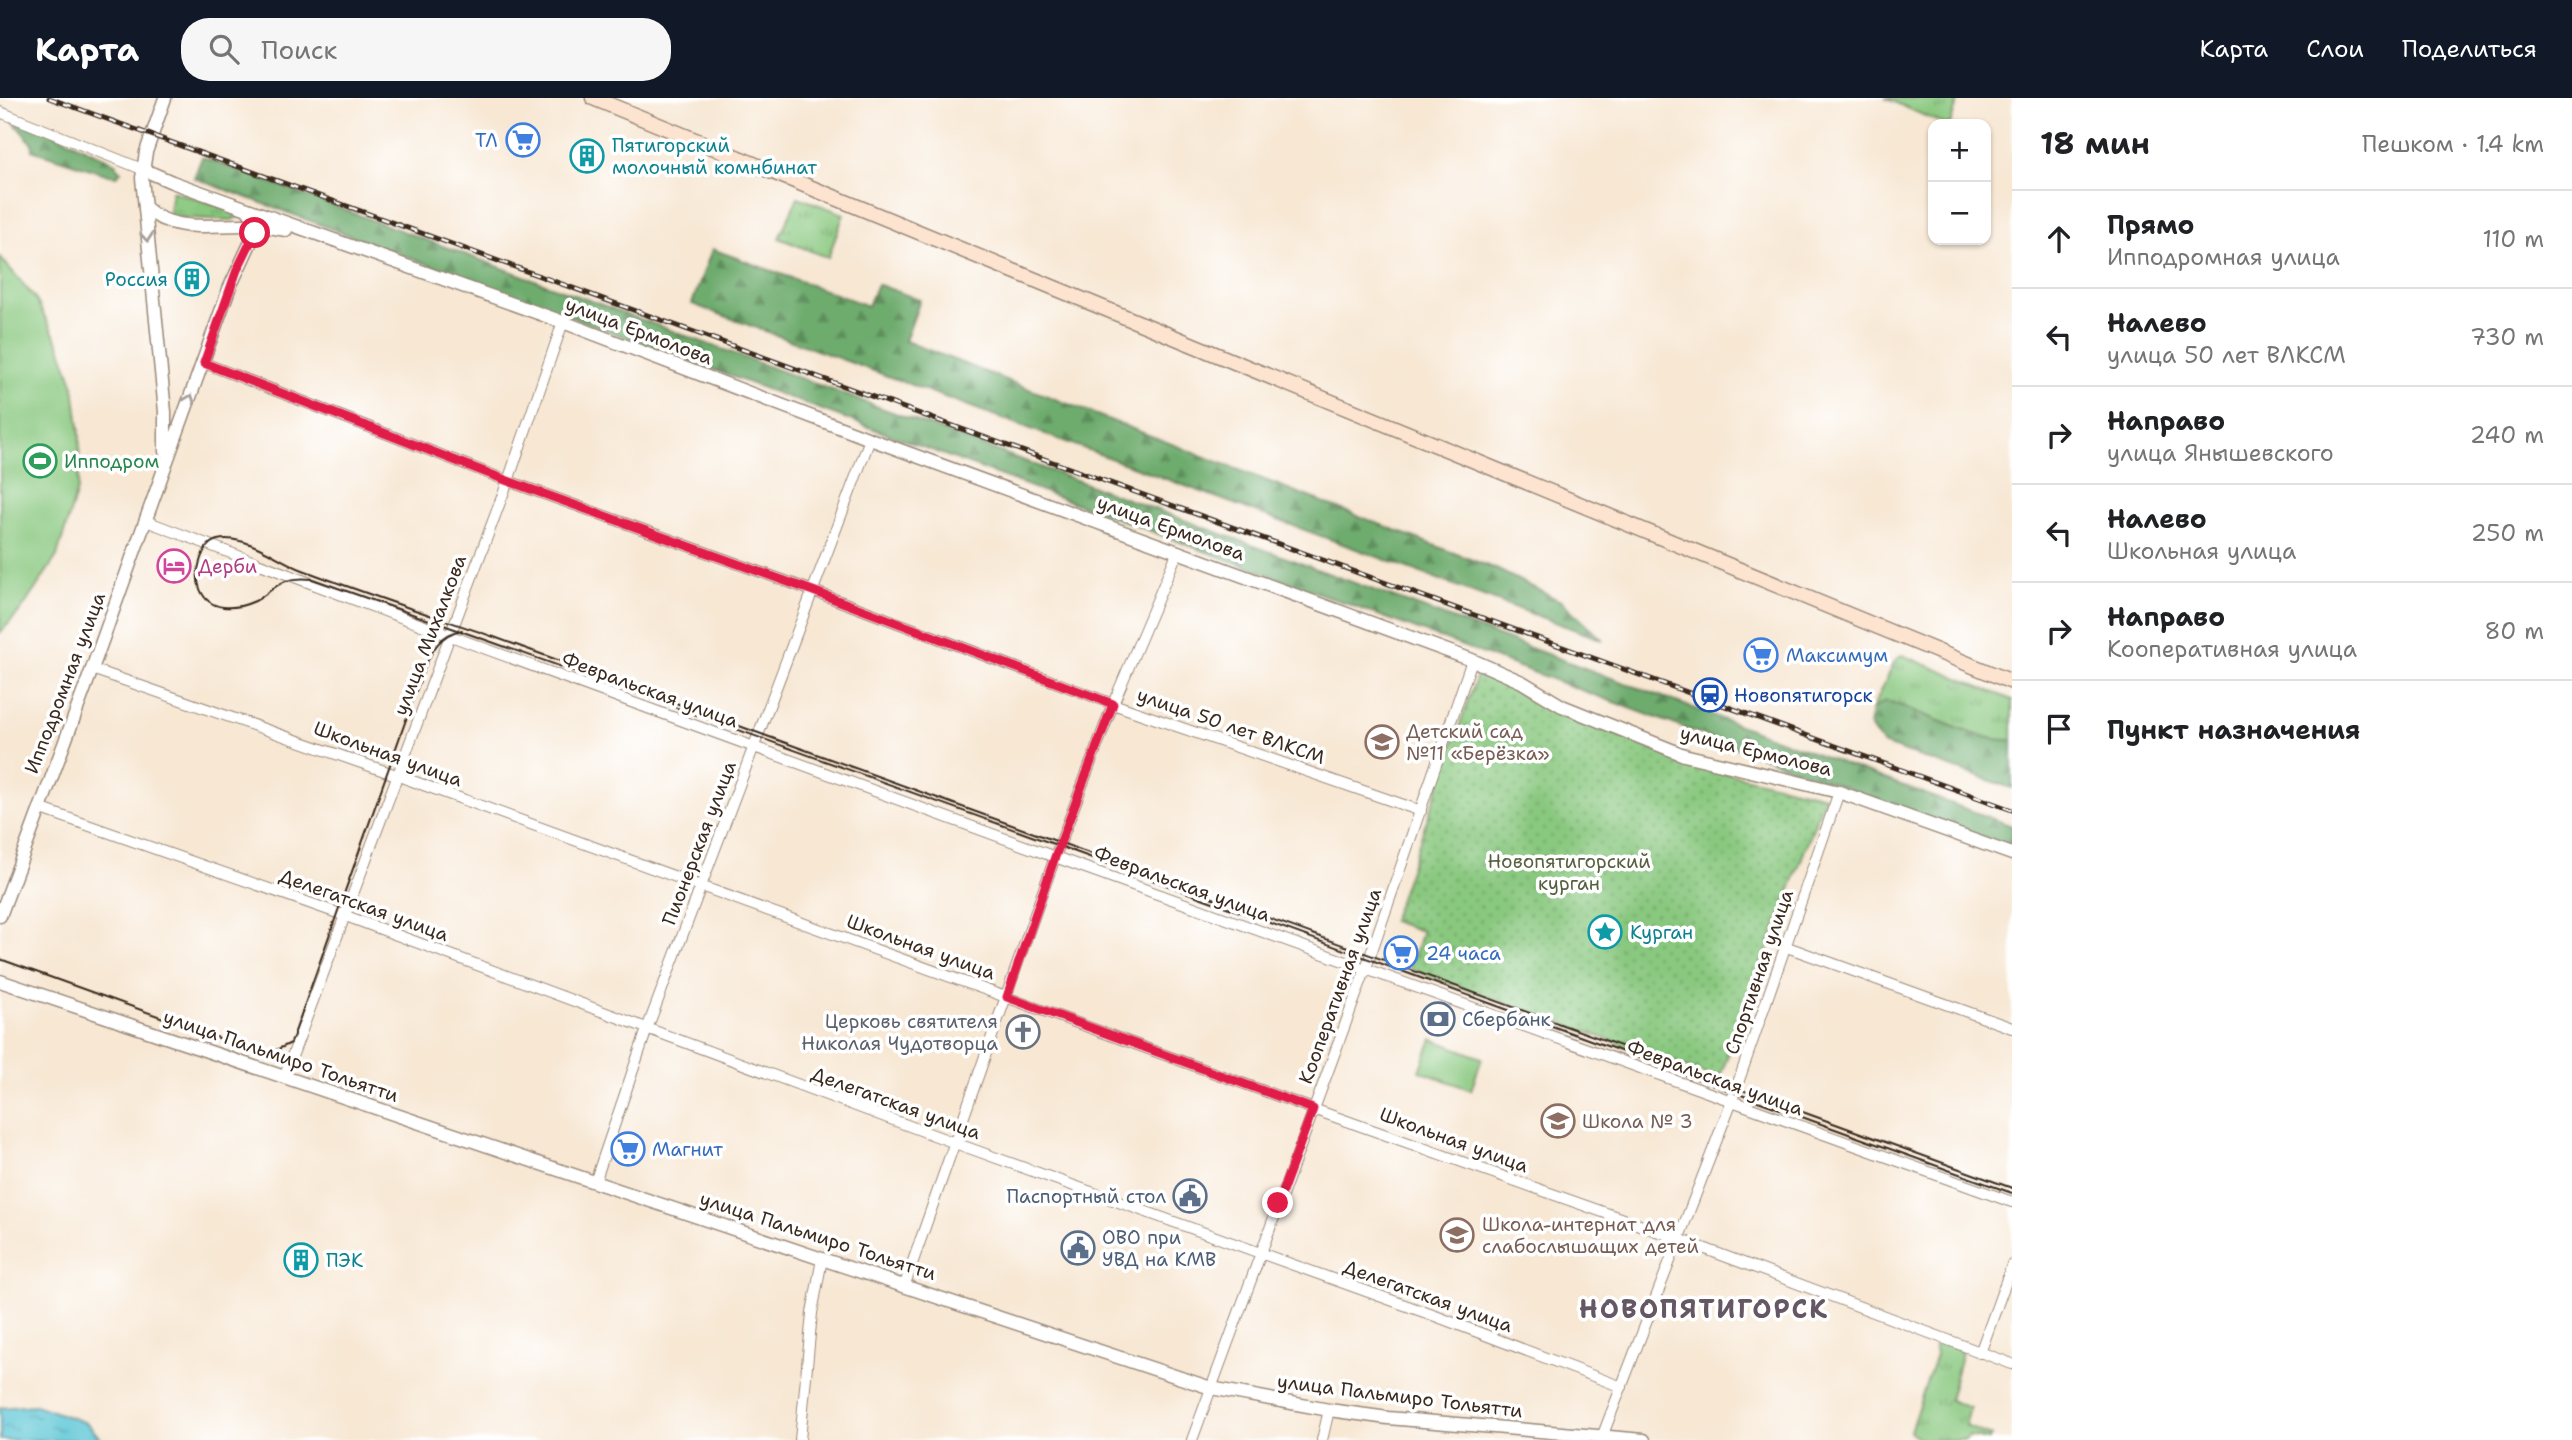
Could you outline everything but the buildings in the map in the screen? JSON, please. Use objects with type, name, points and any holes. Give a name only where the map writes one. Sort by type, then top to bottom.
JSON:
[{"type":"main road","points":[[593,98],[2012,682]]},
{"type":"street","name":"Ипподромная улица","points":[[165,98],[142,169],[165,412],[165,463]]},
{"type":"street","name":"улица Ермолова","points":[[0,112],[315,235],[563,322],[870,439],[1472,660],[1522,682],[1562,706],[1684,755],[1839,792],[2012,854]]},
{"type":"street","name":"улица Ермолова","points":[[145,207],[165,222],[201,226],[255,225],[315,235]]},
{"type":"street","points":[[247,209],[253,216],[255,225]]},
{"type":"street","name":"Ипподромная улица","points":[[0,916],[237,270],[255,233],[255,225]]},
{"type":"street","name":"улица Михалкова","points":[[284,1078],[508,481],[563,322]]},
{"type":"street","name":"улица 50 лет ВЛКСМ","points":[[204,363],[508,481],[813,591],[1113,704],[1421,811]]},
{"type":"street","name":"Пионерская улица","points":[[594,1182],[647,1029],[870,439]]},
{"type":"street","name":"Февральская улица","points":[[145,521],[1055,857],[2012,1202]]},
{"type":"street","points":[[905,1284],[1055,857],[1113,704],[1178,551]]},
{"type":"street","name":"Кооперативная улица","points":[[1192,1440],[1366,968],[1472,660]]},
{"type":"street","name":"Школьная улица","points":[[92,668],[396,775],[1313,1109],[1679,1239],[2012,1364]]},
{"type":"street","name":"Спортивная улица","points":[[1602,1437],[1731,1102],[1839,792]]},
{"type":"street","name":"Делегатская улица","points":[[39,808],[346,916],[1622,1387]]},
{"type":"street","points":[[1787,947],[2012,1028]]},
{"type":"street","name":"улица Пальмиро Тольятти","points":[[0,981],[1211,1388],[1329,1410],[1444,1425],[1644,1440]]},
{"type":"street","points":[[800,1440],[812,1313],[822,1259]]},
{"type":"street","points":[[1980,1353],[2012,1265]]},
{"type":"street","points":[[1322,1440],[1329,1410]]},
{"type":"green space","points":[[1885,98],[1959,98],[1952,119],[1932,119]]},
{"type":"green space","points":[[0,107],[117,164],[121,171],[117,176],[109,175],[32,150],[33,145],[9,116],[0,121]]},
{"type":"green space","points":[[202,157],[2012,826],[2012,849],[194,178]]},
{"type":"green space","points":[[172,191],[229,209],[235,212],[237,217],[232,220],[168,217]]},
{"type":"green space","points":[[798,197],[844,214],[828,258],[779,238]]},
{"type":"green space","points":[[712,249],[868,306],[877,284],[920,300],[905,341],[1498,570],[1561,601],[1603,640],[692,304]]},
{"type":"green space","name":"Ипподpом","points":[[0,257],[35,298],[59,344],[74,386],[80,435],[78,487],[57,556],[22,609],[0,633]]},
{"type":"green space","points":[[1902,655],[2012,700],[2012,740],[1965,731],[1886,701],[1872,710],[1895,661]]},
{"type":"green space","name":"Новопятигорский курган","points":[[1477,675],[1688,764],[1825,796],[1719,1079],[1410,969],[1422,931],[1392,921]]},
{"type":"green space","points":[[1885,701],[1965,731],[2012,740],[2012,788],[1882,744],[1869,725],[1872,710]]},
{"type":"green space","points":[[1432,1039],[1482,1058],[1471,1090],[1420,1071]]},
{"type":"green space","points":[[1937,1339],[1959,1348],[1962,1352],[1949,1400],[1970,1408],[1965,1426],[1991,1436],[1989,1440],[1969,1436],[1966,1440],[1921,1440],[1910,1431],[1936,1355],[1934,1342]]},
{"type":"water","points":[[35,1405],[87,1423],[102,1440],[0,1440],[0,1408]]},
{"type":"tram line","points":[[2012,1188],[494,637],[327,579],[295,567],[248,543],[231,539],[217,540],[209,544],[201,557],[198,568],[200,589],[204,596],[216,605],[231,607],[247,604],[286,581],[312,579],[950,806],[2012,1193]]},
{"type":"tram line","points":[[0,959],[252,1050],[272,1052],[291,1043],[424,669],[442,639],[462,630]]},
{"type":"railway","points":[[49,98],[2012,810]]},
{"type":"place","name":"ТЛ","points":[[523,140]]},
{"type":"place","name":"Пятигорский молочный комнбинат","points":[[587,156]]},
{"type":"place","name":"Россия","points":[[192,279]]},
{"type":"place","name":"Ипподpом","points":[[40,461]]},
{"type":"place","name":"Дерби","points":[[174,566]]},
{"type":"place","name":"Максимум","points":[[1761,655]]},
{"type":"place","name":"Новопятигорск","points":[[1710,695]]},
{"type":"place","name":"Детский сад №11 «Берёзка»","points":[[1382,742]]},
{"type":"place","name":"Курган","points":[[1605,932]]},
{"type":"place","name":"24 часа","points":[[1401,953]]},
{"type":"place","name":"Сбербанк","points":[[1438,1019]]},
{"type":"place","name":"Церковь святителя Николая Чудотворца","points":[[1023,1032]]},
{"type":"place","name":"Школа № 3","points":[[1558,1121]]},
{"type":"place","name":"Магнит","points":[[628,1149]]},
{"type":"place","name":"Паспортный стол","points":[[1190,1196]]},
{"type":"place","name":"Школа-интернат для слабослышащих детей","points":[[1457,1235]]},
{"type":"place","name":"ОВО при УВД на КМВ","points":[[1078,1248]]},
{"type":"place","name":"ПЭК","points":[[301,1260]]},
{"type":"district","name":"НОВОПЯТИГОРСК","points":[[1704,1308]]},
{"type":"route","points":[[255,233],[229,289],[204,363],[508,481],[813,591],[1113,704],[1055,857],[1007,997],[1313,1109],[1278,1203]]}]
